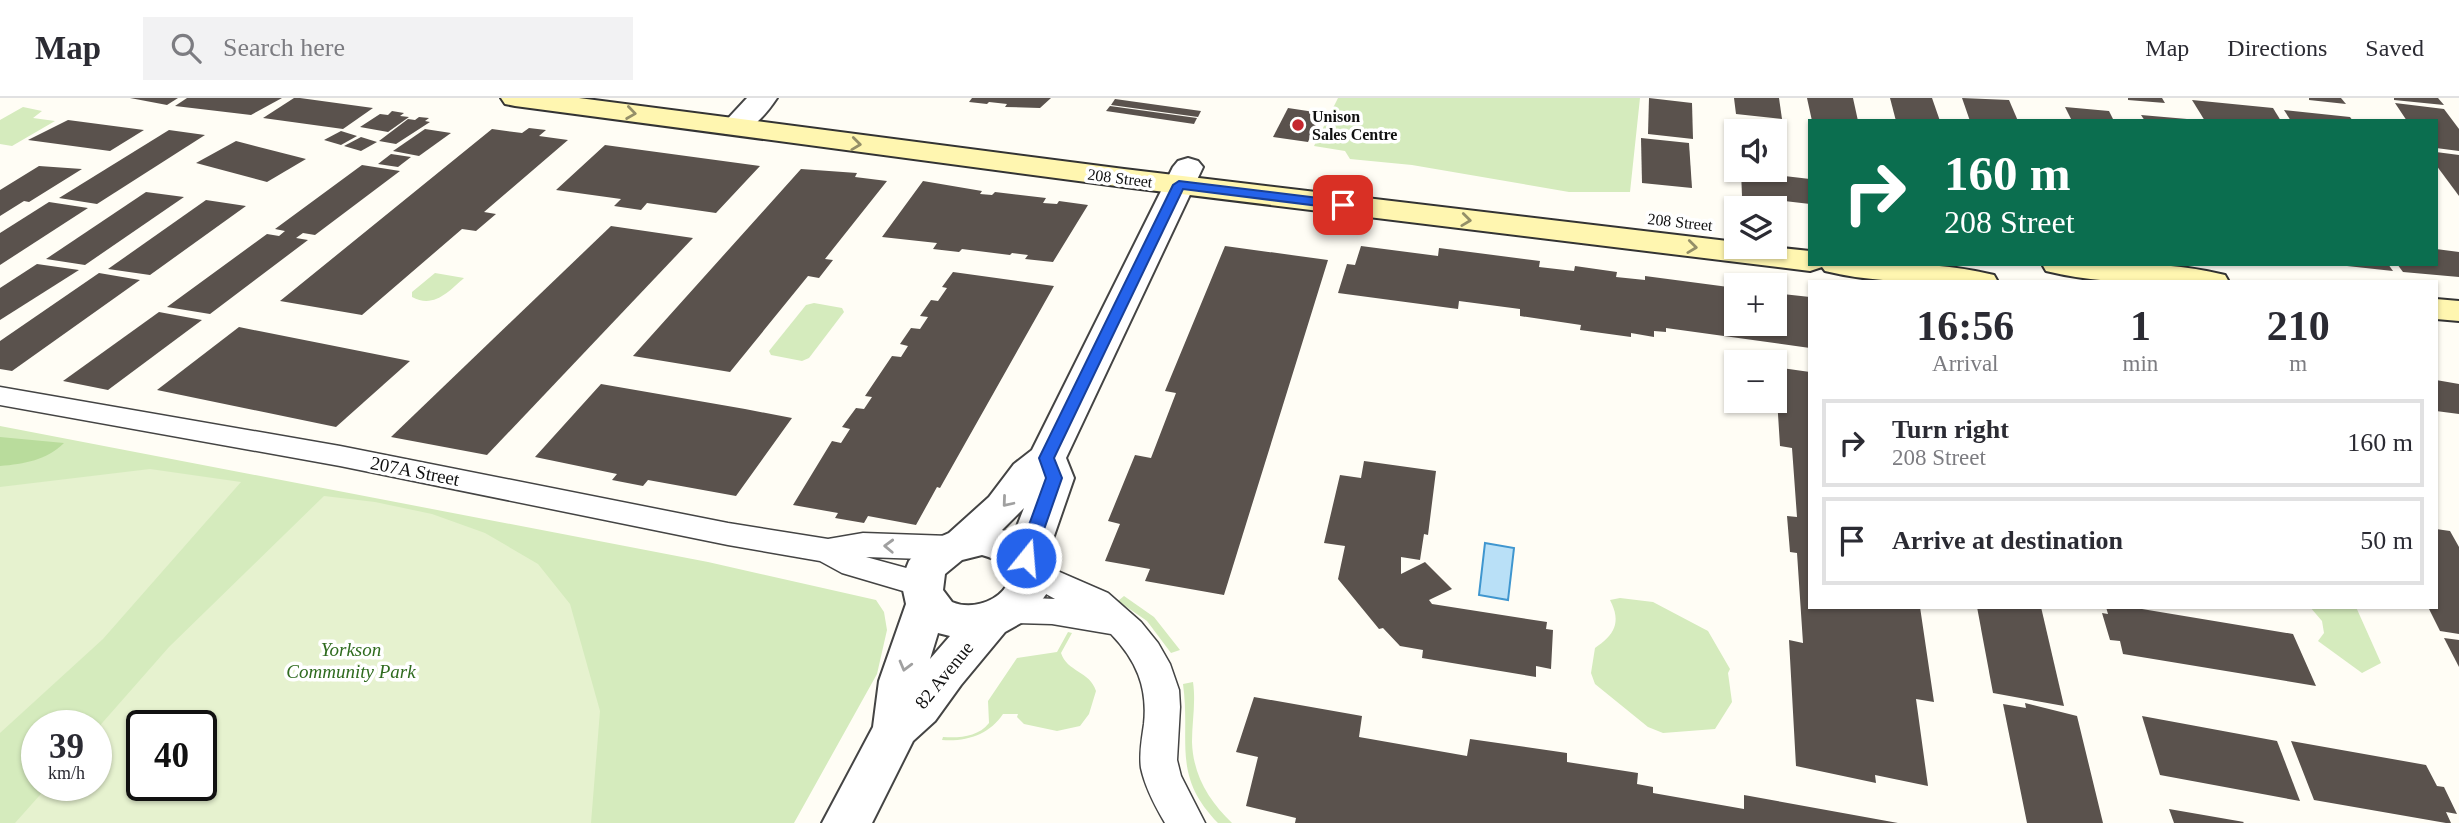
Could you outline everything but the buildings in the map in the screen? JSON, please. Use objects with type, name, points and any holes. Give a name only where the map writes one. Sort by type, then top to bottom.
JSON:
[{"type":"main road","name":"208 Street","points":[[515,98],[750,111]]},
{"type":"main road","name":"208 Street","points":[[665,98],[1184,176],[1808,261]]},
{"type":"main road","name":"208 Street","points":[[1184,176],[1724,228]]},
{"type":"main road","points":[[1787,234],[1808,237]]},
{"type":"main road","points":[[1853,266],[1966,280]]},
{"type":"main road","points":[[2075,266],[2196,280]]},
{"type":"main road","points":[[2438,309],[2459,311]]},
{"type":"main road","points":[[2438,336],[2459,338]]},
{"type":"street","points":[[1121,624],[1085,616],[1001,615],[971,623],[953,621],[938,615],[923,595],[929,564],[1003,507],[1028,473],[1046,458],[1184,176]]},
{"type":"street","name":"207A Street","points":[[0,397],[340,456],[728,534],[828,551],[863,545],[957,545]]},
{"type":"street","points":[[1001,615],[1023,599],[1030,586],[1029,565],[1054,478],[1046,458]]},
{"type":"street","points":[[957,545],[982,540],[1000,542],[1015,548],[1029,565],[1098,602],[1141,644],[1156,674],[1163,709],[1159,761],[1175,806],[1186,823]]},
{"type":"street","name":"207A Street","points":[[828,551],[853,565],[923,595]]},
{"type":"street","name":"82 Avenue","points":[[896,728],[896,702],[923,595]]},
{"type":"street","name":"82 Avenue","points":[[847,823],[896,728],[919,708],[945,672],[1001,615]]},
{"type":"green space","points":[[1338,98],[1640,98],[1630,192],[1569,192],[1412,165],[1350,159],[1345,151],[1314,146]]},
{"type":"green space","points":[[23,107],[42,111],[33,118],[55,121],[12,146],[0,144],[0,120]]},
{"type":"green space","points":[[435,273],[464,278],[434,300],[412,297],[412,292]]},
{"type":"green space","points":[[814,303],[842,308],[844,312],[809,358],[802,361],[771,355],[769,351],[806,305]]},
{"type":"green space","name":"Yorkson Community Park","points":[[0,426],[708,562],[876,600],[884,612],[887,630],[877,674],[794,823],[0,823]]},
{"type":"green space","points":[[0,437],[64,443],[35,460],[0,466]]},
{"type":"green space","points":[[150,469],[241,482],[103,639],[25,710],[21,710],[21,714],[0,733],[0,487]]},
{"type":"green space","points":[[324,496],[375,502],[432,514],[485,533],[538,564],[570,604],[600,711],[591,823],[15,823],[35,801],[112,801],[112,712],[169,647]]},
{"type":"green space","points":[[1124,596],[1154,617],[1180,650],[1171,653],[1147,621],[1118,601]]},
{"type":"green space","points":[[1620,598],[1653,602],[1708,631],[1730,669],[1728,673],[1732,702],[1715,729],[1663,733],[1648,727],[1595,684],[1591,673],[1595,648],[1607,638],[1616,622],[1610,600]]},
{"type":"green space","points":[[2312,609],[2357,609],[2381,663],[2362,673],[2318,641],[2324,633],[2322,621]]},
{"type":"green space","points":[[1068,632],[1072,633],[1061,653],[1068,664],[1089,679],[1096,691],[1089,714],[1080,726],[1057,731],[1024,724],[1017,717],[1018,714],[1003,714],[985,732],[960,740],[942,740],[943,737],[968,736],[985,728],[989,723],[988,701],[1017,658],[1057,652]]},
{"type":"green space","points":[[1193,682],[1192,742],[1195,765],[1216,806],[1232,823],[1218,823],[1203,806],[1188,773],[1183,684]]},
{"type":"water","points":[[1485,543],[1514,548],[1508,600],[1479,595]]},
{"type":"place","name":"Unison Sales Centre","points":[[1298,125]]},
{"type":"route","points":[[1026,558],[1054,478],[1046,458],[1179,185],[1343,205]]}]
